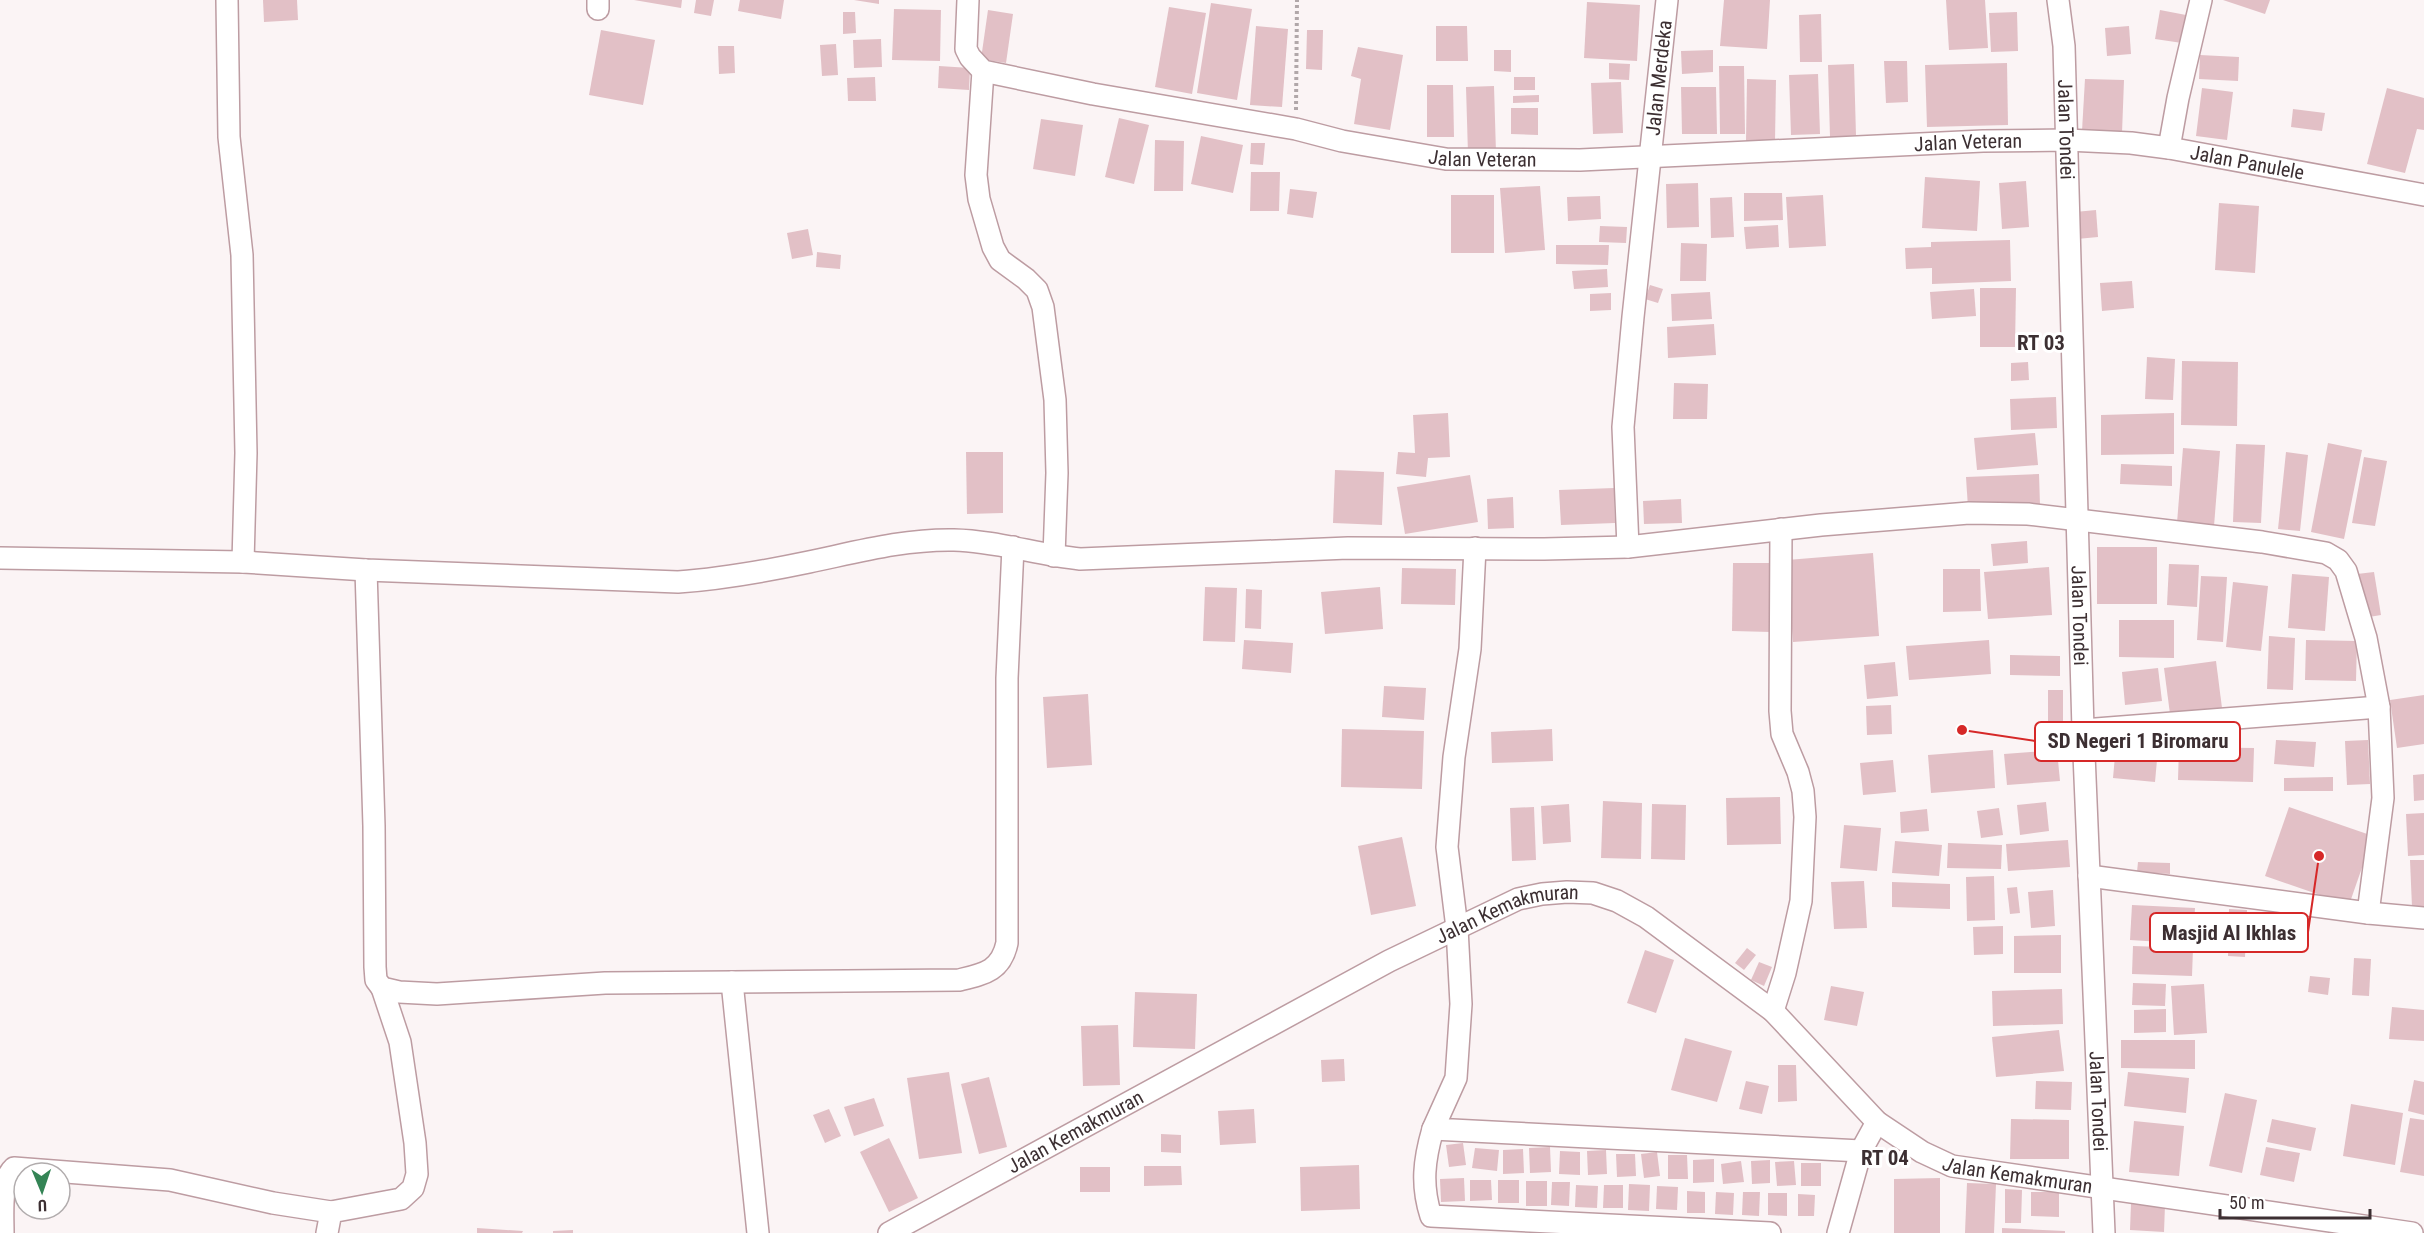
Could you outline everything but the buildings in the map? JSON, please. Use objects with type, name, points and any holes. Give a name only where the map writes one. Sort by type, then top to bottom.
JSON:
[{"type":"street","points":[[227,0],[229,137],[242,255],[246,453],[243,562]]},
{"type":"street","points":[[968,0],[966,49],[983,71],[976,175],[979,199],[993,247],[1000,260],[1037,290],[1043,307],[1055,400],[1057,472],[1054,556]]},
{"type":"street","name":"Jalan Merdeka","points":[[1628,547],[1623,427],[1667,0]]},
{"type":"street","name":"Jalan Tondei","points":[[2058,0],[2064,46],[2083,730],[2104,1233]]},
{"type":"street","points":[[2064,46],[2068,0]]},
{"type":"street","points":[[2169,148],[2201,0]]},
{"type":"street","name":"Jalan Veteran","points":[[983,71],[1166,108],[1296,129],[1342,141],[1446,159],[1580,160],[1983,141],[2067,140]]},
{"type":"street","name":"Jalan Panulele","points":[[2067,140],[2132,143],[2169,148],[2424,195]]},
{"type":"street","points":[[0,558],[243,562],[366,570],[678,582],[711,580],[893,545],[953,540],[1013,547],[1080,560],[1133,559],[1266,550],[1628,547],[1781,529],[1969,513],[2028,514],[2262,542],[2326,553],[2338,560],[2346,571],[2356,600],[2379,707],[2383,798],[2368,913]]},
{"type":"street","points":[[1773,1011],[1788,961],[1801,900],[1805,817],[1803,790],[1782,734],[1780,711],[1781,529]]},
{"type":"street","points":[[382,988],[399,992],[437,993],[605,983],[959,980],[981,975],[995,967],[1004,956],[1007,921],[1006,678],[1013,547]]},
{"type":"street","points":[[1475,548],[1470,649],[1454,757],[1447,847],[1457,928],[1461,1004],[1455,1078],[1433,1129],[1425,1155],[1423,1180],[1431,1216],[1770,1233]]},
{"type":"street","points":[[3,1233],[4,1187],[7,1174],[14,1168],[170,1180],[273,1203],[331,1212],[401,1199],[413,1188],[417,1174],[416,1143],[400,1041],[382,988],[376,980],[375,967],[374,826],[366,570]]},
{"type":"street","points":[[2083,730],[2379,707]]},
{"type":"street","points":[[2089,876],[2368,913],[2424,918]]},
{"type":"street","name":"Jalan Kemakmuran","points":[[889,1233],[1389,961],[1518,899],[1567,892],[1593,893],[1617,901],[1646,917],[1773,1011],[1877,1122],[1922,1152],[1952,1166],[2412,1233]]},
{"type":"street","points":[[732,982],[758,1233]]},
{"type":"street","points":[[1838,1233],[1861,1151],[1877,1122]]},
{"type":"street","points":[[1433,1129],[1861,1151]]},
{"type":"street","points":[[327,1233],[331,1212]]},
{"type":"path","points":[[1296,129],[1297,0]]},
{"type":"place","name":"SD Negeri 1 Biromaru","points":[[1962,730]]},
{"type":"place","name":"Masjid Al Ikhlas","points":[[2319,856]]},
{"type":"district","name":"RT 03","points":[[2041,343]]},
{"type":"district","name":"RT 04","points":[[1885,1158]]}]
